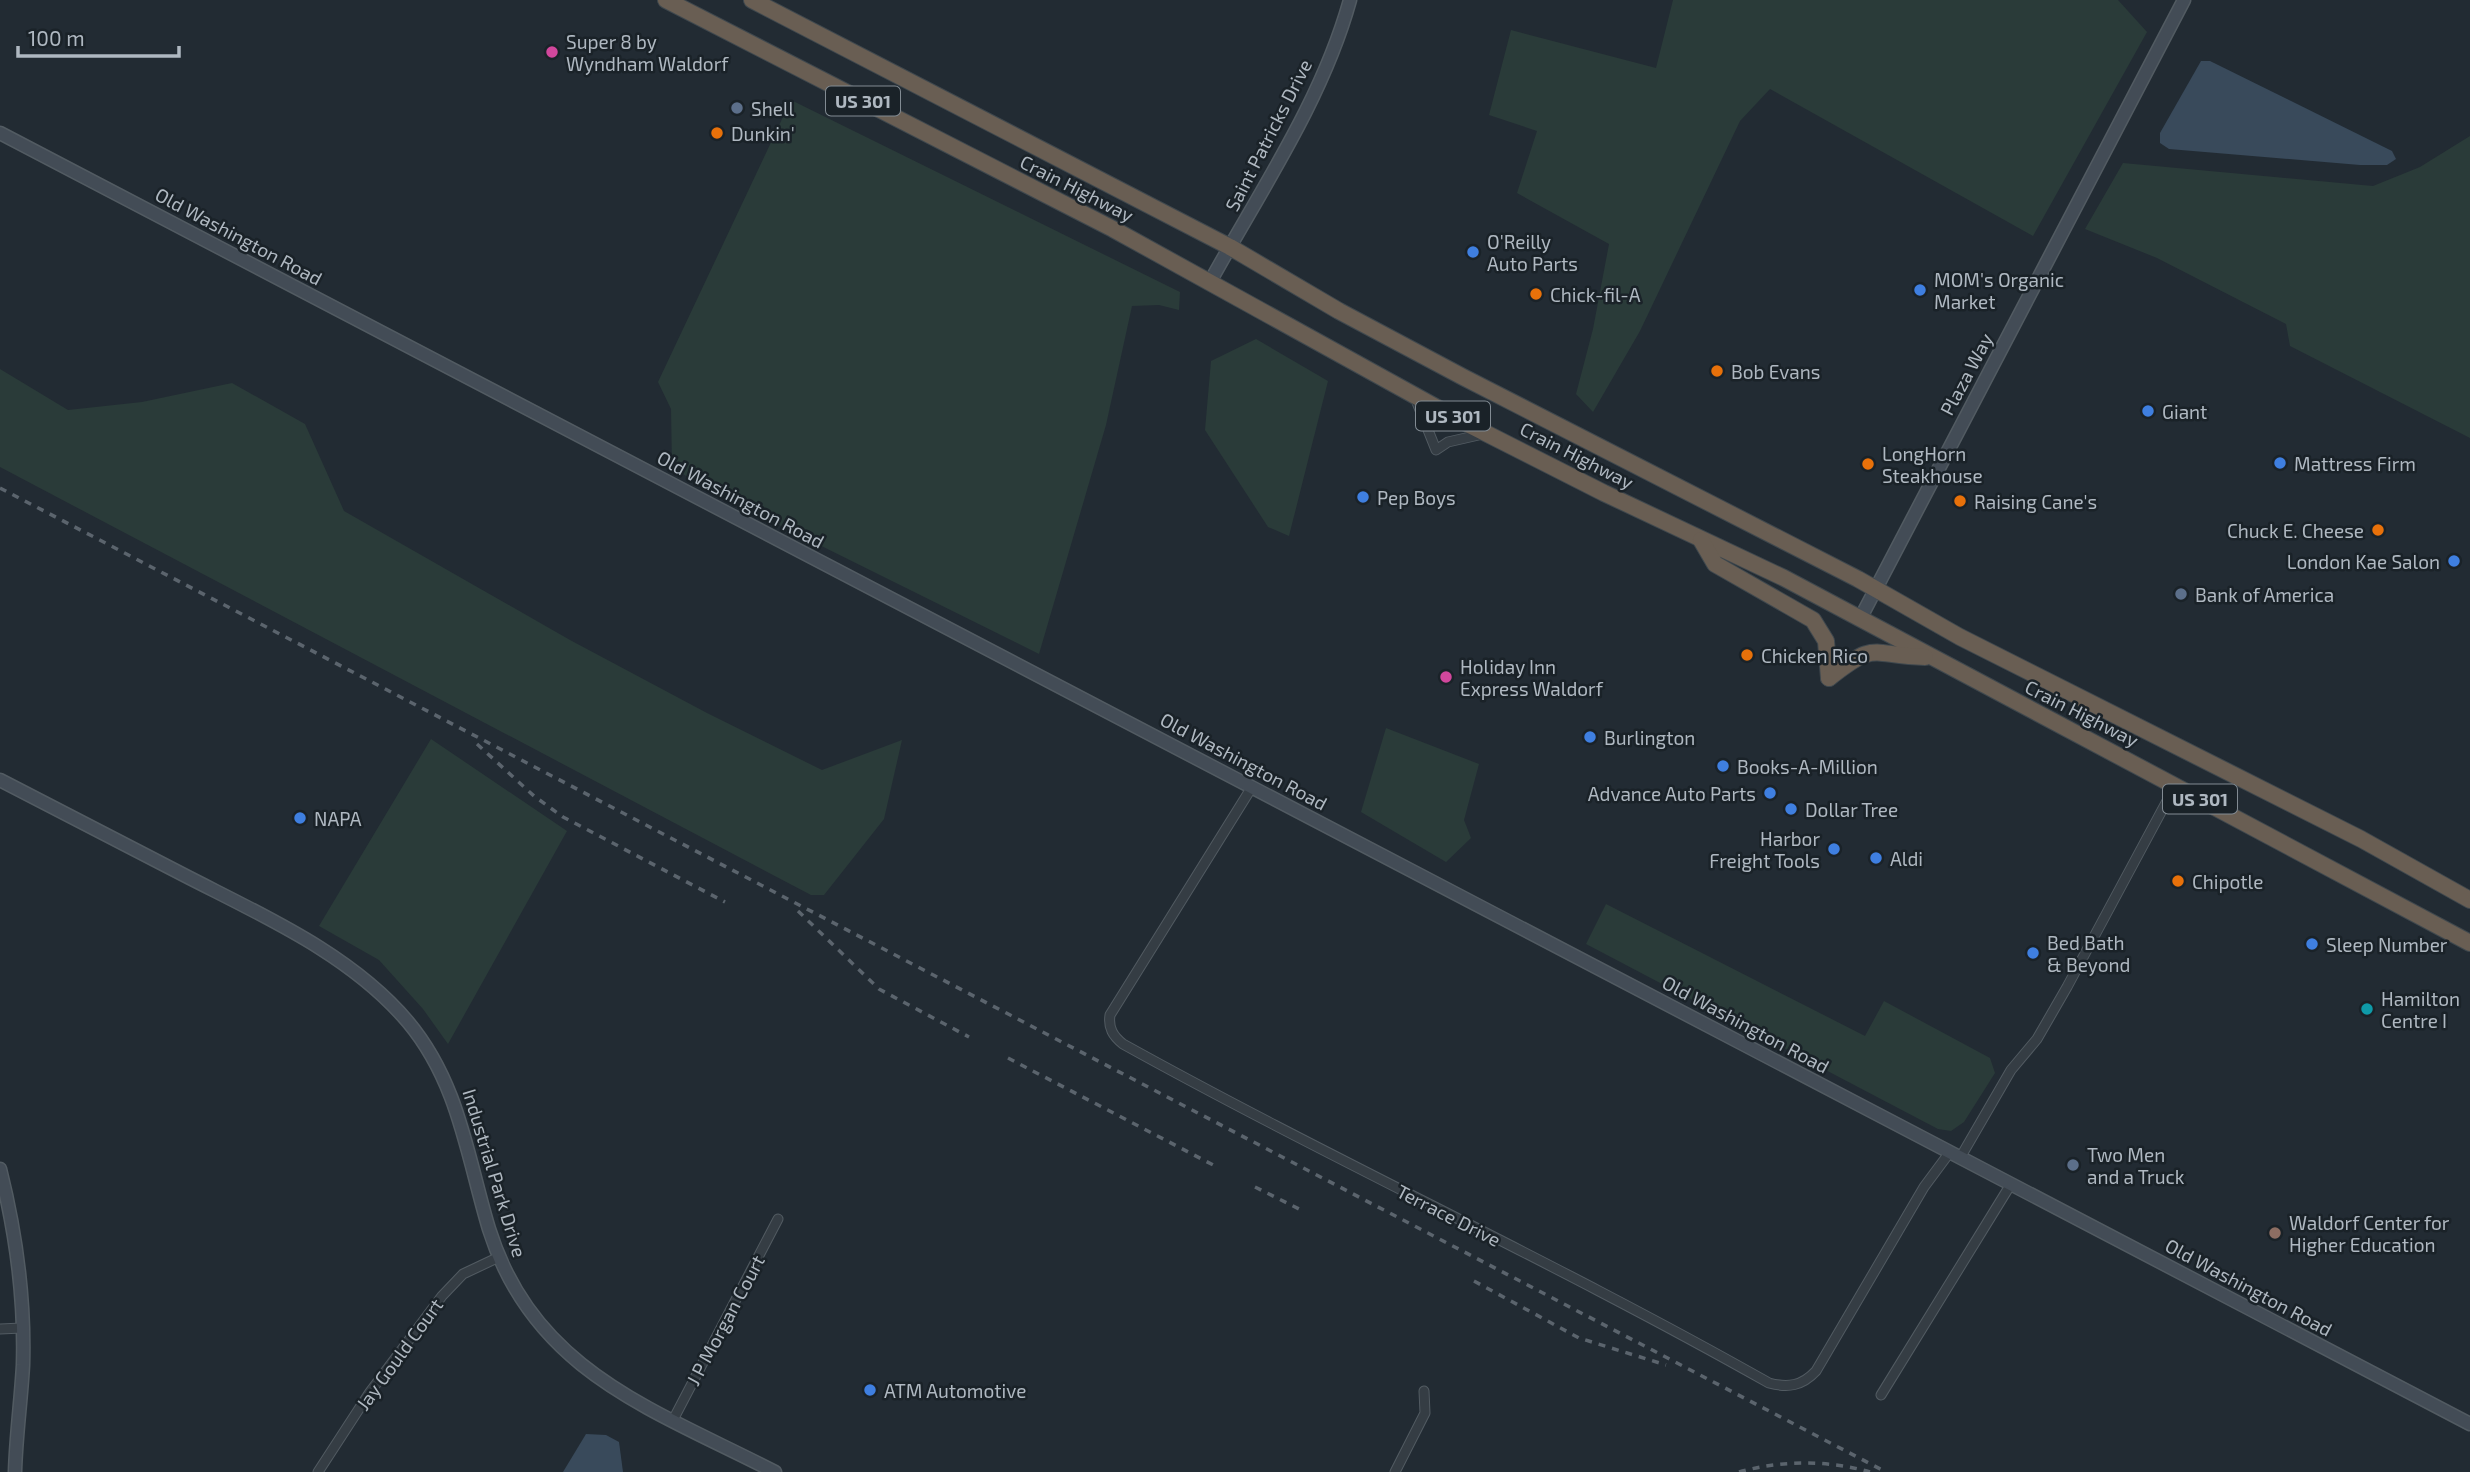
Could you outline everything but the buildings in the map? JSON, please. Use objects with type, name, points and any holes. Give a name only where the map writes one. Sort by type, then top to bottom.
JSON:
[{"type":"highway","name":"Crain Highway","points":[[666,0],[1210,282],[1487,433],[1860,619],[2470,943]]},
{"type":"highway","name":"Crain Highway","points":[[752,0],[1230,247],[1339,312],[1877,589],[1960,638],[2361,839],[2470,900]]},
{"type":"highway","points":[[1701,540],[1715,564],[1813,620],[1826,641],[1829,678],[1857,656],[1868,651],[1929,657]]},
{"type":"main road","name":"Saint Patricks Drive","points":[[1210,282],[1253,212],[1339,34],[1350,0]]},
{"type":"main road","name":"Plaza Way","points":[[1860,619],[2184,0]]},
{"type":"main road","name":"Old Washington Road","points":[[0,133],[2470,1424]]},
{"type":"main road","name":"Industrial Park Drive","points":[[0,780],[238,903],[331,955],[370,983],[415,1031],[451,1091],[499,1257],[519,1297],[554,1343],[594,1375],[673,1420],[775,1472]]},
{"type":"main road","points":[[0,1169],[18,1262],[22,1328],[15,1472]]},
{"type":"street","points":[[1414,395],[1436,450],[1466,436],[1487,433]]},
{"type":"street","points":[[1955,1155],[2011,1070],[2037,1039],[2175,786]]},
{"type":"street","name":"Terrace Drive","points":[[1252,787],[1117,1004],[1109,1022],[1115,1037],[1123,1044],[1244,1111],[1296,1134],[1769,1383],[1782,1386],[1804,1382],[1816,1371],[1924,1187],[1955,1155]]},
{"type":"street","points":[[1881,1395],[2011,1184]]},
{"type":"street","name":"J P Morgan Court","points":[[673,1420],[778,1219]]},
{"type":"street","name":"Jay Gould Court","points":[[318,1472],[370,1392],[434,1305],[463,1274],[499,1257]]},
{"type":"street","points":[[0,1329],[22,1328]]},
{"type":"street","points":[[1395,1472],[1425,1413],[1424,1391]]},
{"type":"shaded area","points":[[1673,0],[2118,0],[2147,32],[2033,236],[1770,89],[1740,121],[1640,331],[1593,412],[1576,394],[1593,329],[1609,244],[1517,193],[1537,131],[1489,115],[1511,30],[1656,68]]},
{"type":"shaded area","points":[[791,100],[1180,292],[1179,310],[1159,305],[1132,306],[1106,425],[1039,654],[733,502],[672,468],[671,409],[658,382]]},
{"type":"shaded area","points":[[2470,136],[2470,438],[2290,346],[2286,324],[2157,258],[2085,229],[2123,163],[2373,186],[2420,167]]},
{"type":"shaded area","points":[[1256,339],[1328,381],[1289,536],[1268,527],[1205,430],[1211,361]]},
{"type":"shaded area","points":[[0,369],[68,410],[142,402],[232,383],[305,424],[344,511],[570,640],[707,713],[822,770],[902,740],[884,819],[824,895],[811,895],[0,467]]},
{"type":"shaded area","points":[[1386,728],[1479,764],[1464,820],[1471,838],[1446,862],[1361,812]]},
{"type":"shaded area","points":[[431,739],[567,831],[448,1044],[423,1009],[379,960],[319,926]]},
{"type":"shaded area","points":[[1606,904],[1865,1036],[1884,1001],[1990,1058],[1995,1073],[1964,1122],[1951,1131],[1938,1129],[1586,944]]},
{"type":"water","points":[[2201,61],[2210,61],[2392,151],[2396,159],[2387,165],[2360,165],[2169,149],[2160,143],[2160,133]]},
{"type":"water","points":[[586,1434],[606,1435],[619,1442],[623,1472],[563,1472]]},
{"type":"railway","points":[[0,488],[1886,1472]]},
{"type":"railway","points":[[477,744],[534,796],[563,817],[725,902]]},
{"type":"railway","points":[[798,911],[879,989],[969,1037]]},
{"type":"railway","points":[[1008,1058],[1217,1167]]},
{"type":"railway","points":[[1255,1187],[1299,1209]]},
{"type":"railway","points":[[1474,1281],[1579,1338],[1666,1365]]},
{"type":"railway","points":[[1739,1472],[1772,1465],[1805,1463],[1838,1465],[1870,1472]]},
{"type":"place","name":"Super 8 by Wyndham Waldorf","points":[[552,52]]},
{"type":"place","name":"Shell","points":[[737,108]]},
{"type":"place","name":"Dunkin'","points":[[717,133]]},
{"type":"place","name":"O'Reilly Auto Parts","points":[[1473,252]]},
{"type":"place","name":"MOM's Organic Market","points":[[1920,290]]},
{"type":"place","name":"Chick-fil-A","points":[[1536,294]]},
{"type":"place","name":"Bob Evans","points":[[1717,371]]},
{"type":"place","name":"Giant","points":[[2148,411]]},
{"type":"place","name":"Mattress Firm","points":[[2280,463]]},
{"type":"place","name":"LongHorn Steakhouse","points":[[1868,464]]},
{"type":"place","name":"Pep Boys","points":[[1363,497]]},
{"type":"place","name":"Raising Cane's","points":[[1960,501]]},
{"type":"place","name":"Chuck E. Cheese","points":[[2378,530]]},
{"type":"place","name":"London Kae Salon","points":[[2454,561]]},
{"type":"place","name":"Bank of America","points":[[2181,594]]},
{"type":"place","name":"Chicken Rico","points":[[1747,655]]},
{"type":"place","name":"Holiday Inn Express Waldorf","points":[[1446,677]]},
{"type":"place","name":"Burlington","points":[[1590,737]]},
{"type":"place","name":"Books-A-Million","points":[[1723,766]]},
{"type":"place","name":"Advance Auto Parts","points":[[1770,793]]},
{"type":"place","name":"Dollar Tree","points":[[1791,809]]},
{"type":"place","name":"NAPA","points":[[300,818]]},
{"type":"place","name":"Harbor Freight Tools","points":[[1834,849]]},
{"type":"place","name":"Aldi","points":[[1876,858]]},
{"type":"place","name":"Chipotle","points":[[2178,881]]},
{"type":"place","name":"Sleep Number","points":[[2312,944]]},
{"type":"place","name":"Bed Bath & Beyond","points":[[2033,953]]},
{"type":"place","name":"Hamilton Centre I","points":[[2367,1009]]},
{"type":"place","name":"Two Men and a Truck","points":[[2073,1165]]},
{"type":"place","name":"Waldorf Center for Higher Education","points":[[2275,1233]]},
{"type":"place","name":"ATM Automotive","points":[[870,1390]]}]
